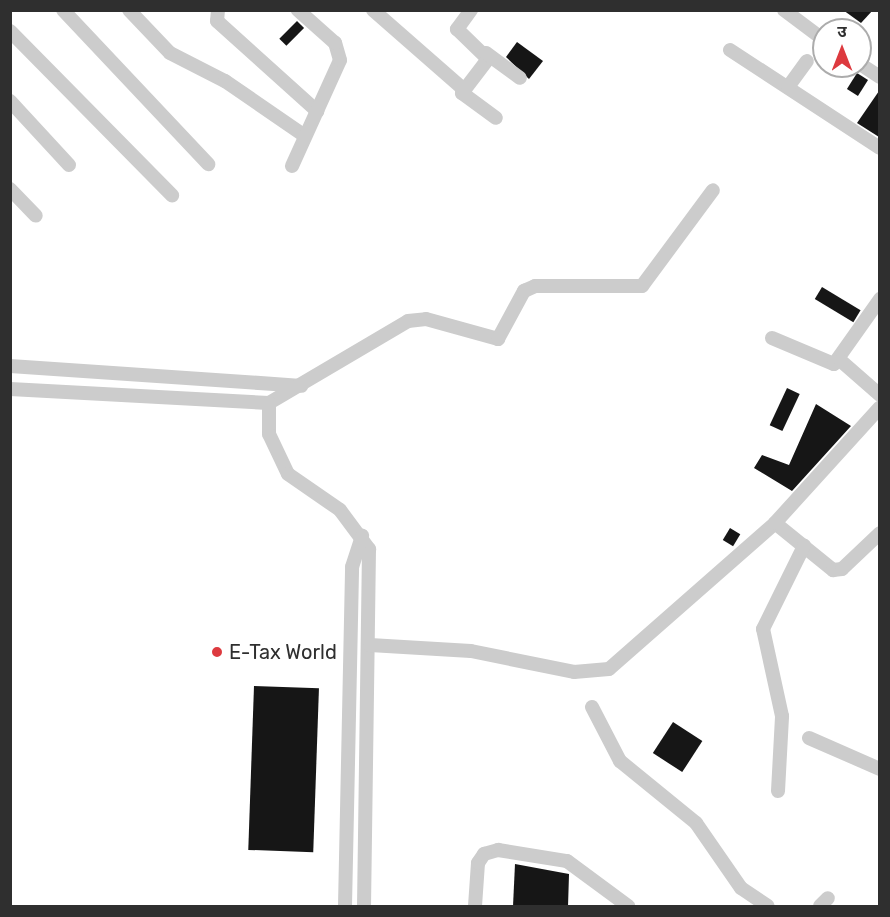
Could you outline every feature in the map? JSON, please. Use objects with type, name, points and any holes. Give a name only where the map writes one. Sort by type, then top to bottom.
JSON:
[{"type":"street","points":[[63,10],[208,164]]},
{"type":"street","points":[[129,10],[170,52],[225,81],[305,136]]},
{"type":"street","points":[[218,10],[217,21],[317,111]]},
{"type":"street","points":[[292,166],[317,111],[339,50],[298,10]]},
{"type":"street","points":[[373,10],[462,88],[465,96],[496,118]]},
{"type":"street","points":[[471,10],[457,29],[520,78]]},
{"type":"street","points":[[784,10],[812,31]]},
{"type":"street","points":[[10,30],[172,195]]},
{"type":"street","points":[[730,50],[879,148]]},
{"type":"street","points":[[462,88],[484,65],[486,53]]},
{"type":"street","points":[[788,87],[807,61]]},
{"type":"street","points":[[10,101],[69,165]]},
{"type":"street","points":[[10,189],[36,216]]},
{"type":"street","points":[[10,389],[269,403],[408,321],[426,319],[498,339],[524,291],[535,286],[642,286],[713,190]]},
{"type":"street","points":[[841,361],[860,323],[879,299]]},
{"type":"street","points":[[772,338],[826,364],[841,361]]},
{"type":"street","points":[[841,361],[879,395]]},
{"type":"street","points":[[10,366],[301,386]]},
{"type":"street","points":[[269,403],[269,434],[288,474],[340,510],[362,536],[372,567],[364,906]]},
{"type":"street","points":[[370,645],[471,651],[574,672],[609,669],[775,523],[879,407]]},
{"type":"street","points":[[775,523],[838,570],[879,533]]},
{"type":"street","points":[[345,906],[353,660],[352,567],[362,536]]},
{"type":"street","points":[[778,791],[782,716],[763,629],[804,546]]},
{"type":"street","points":[[353,660],[370,662]]},
{"type":"street","points":[[592,707],[620,761],[696,823],[741,888],[768,906]]},
{"type":"street","points":[[809,738],[879,769]]},
{"type":"street","points":[[475,906],[478,863],[490,850],[567,861],[628,906]]},
{"type":"building","points":[[843,10],[873,10],[866,18],[854,18]]},
{"type":"building","points":[[297,21],[304,28],[286,46],[279,39]]},
{"type":"building","points":[[517,42],[543,61],[529,79],[506,57]]},
{"type":"building","points":[[854,78],[865,78],[868,80],[858,96],[847,89]]},
{"type":"building","points":[[879,91],[879,137],[857,123]]},
{"type":"building","points":[[822,287],[861,310],[853,322],[815,299]]},
{"type":"building","points":[[787,388],[800,394],[782,431],[770,425]]},
{"type":"building","points":[[816,404],[851,426],[792,491],[754,468],[762,455],[789,465]]},
{"type":"building","points":[[730,528],[740,534],[733,546],[723,540]]},
{"type":"building","points":[[254,686],[319,688],[313,852],[248,850]]},
{"type":"building","points":[[673,722],[702,741],[682,772],[653,753]]},
{"type":"building","points":[[515,864],[569,874],[568,906],[513,906]]},
{"type":"place","name":"E-Tax World","points":[[217,652]]}]
